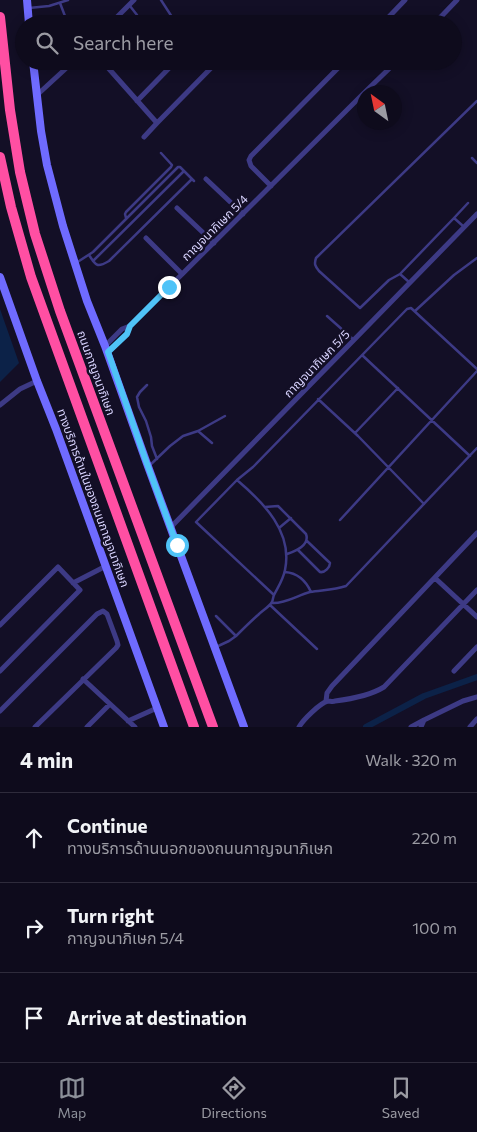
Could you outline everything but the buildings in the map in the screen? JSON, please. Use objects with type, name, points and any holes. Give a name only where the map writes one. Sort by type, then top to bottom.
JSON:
[{"type":"highway","name":"ถนนกาญจนาภิเษก","points":[[0,17],[10,110],[20,172],[35,234],[60,311],[213,727]]},
{"type":"highway","points":[[0,156],[10,207],[31,278],[194,727]]},
{"type":"main road","points":[[35,70],[46,165],[75,264],[244,727]]},
{"type":"main road","name":"ทางบริการด้านในของถนนกาญจนาภิเษก","points":[[0,277],[164,727]]},
{"type":"street","points":[[119,15],[134,0]]},
{"type":"street","points":[[391,15],[405,0]]},
{"type":"street","points":[[443,15],[457,0]]},
{"type":"street","points":[[37,96],[64,70]]},
{"type":"street","points":[[110,70],[156,123]]},
{"type":"street","points":[[137,101],[167,70]]},
{"type":"street","points":[[144,137],[209,70]]},
{"type":"street","points":[[271,186],[251,166],[249,160],[251,156],[336,70]]},
{"type":"street","name":"กาญจนาภิเษก 5/4","points":[[373,85],[388,70]]},
{"type":"street","name":"กาญจนาภิเษก 5/4","points":[[106,349],[122,329],[130,326],[357,101]]},
{"type":"street","points":[[206,179],[243,214]]},
{"type":"street","points":[[177,208],[214,243]]},
{"type":"street","name":"กาญจนาภิเษก 5/5","points":[[170,528],[477,214]]},
{"type":"street","points":[[146,238],[182,274]]},
{"type":"street","points":[[0,405],[20,389],[37,381]]},
{"type":"street","points":[[299,727],[326,701],[332,686],[477,533]]},
{"type":"street","points":[[73,582],[106,566]]},
{"type":"street","points":[[0,625],[58,567],[80,590],[0,671]]},
{"type":"street","points":[[435,578],[477,617]]},
{"type":"street","points":[[326,701],[367,695],[384,687],[477,590]]},
{"type":"street","points":[[0,711],[97,614],[103,611],[107,614],[118,645],[35,727]]},
{"type":"street","points":[[454,671],[477,647]]},
{"type":"street","points":[[83,679],[135,727]]},
{"type":"street","points":[[411,727],[463,701],[477,697]]},
{"type":"street","points":[[87,727],[110,704]]},
{"type":"street","points":[[128,721],[157,708]]},
{"type":"street","points":[[470,727],[477,719]]},
{"type":"street","points":[[421,727],[424,720]]},
{"type":"lane","points":[[27,4],[49,6],[68,0]]},
{"type":"lane","points":[[160,0],[171,15]]},
{"type":"lane","points":[[60,3],[65,15]]},
{"type":"lane","points":[[129,5],[136,15]]},
{"type":"lane","points":[[468,204],[400,274],[389,280],[360,308],[315,266],[316,258],[477,101]]},
{"type":"lane","points":[[126,218],[126,212],[171,167],[170,162],[161,153]]},
{"type":"lane","points":[[472,158],[477,163]]},
{"type":"lane","points":[[75,264],[89,255],[178,167],[193,180],[109,261],[101,266],[95,264],[89,255]]},
{"type":"lane","points":[[93,261],[184,171]]},
{"type":"lane","points":[[454,218],[464,228]]},
{"type":"lane","points":[[415,311],[454,275],[477,258]]},
{"type":"lane","points":[[400,274],[410,283]]},
{"type":"lane","points":[[274,595],[196,522],[237,480],[253,467],[406,309],[411,308],[477,368],[340,520]]},
{"type":"lane","points":[[328,316],[354,340]]},
{"type":"lane","points":[[362,355],[470,456]]},
{"type":"lane","points":[[147,385],[138,397],[139,407],[146,421],[157,459]]},
{"type":"lane","points":[[355,433],[398,388]]},
{"type":"lane","points":[[318,399],[355,433],[424,504]]},
{"type":"lane","points":[[148,467],[183,436],[198,431],[225,416]]},
{"type":"lane","points":[[198,431],[212,443]]},
{"type":"lane","points":[[271,604],[311,592],[336,590],[346,586],[477,448]]},
{"type":"lane","points":[[214,648],[236,636],[271,604],[285,572],[287,554],[282,533],[265,507],[237,480]]},
{"type":"lane","points":[[265,507],[278,506],[306,534],[307,540],[330,563],[330,566],[325,571],[320,572],[298,550]]},
{"type":"lane","points":[[279,528],[291,518]]},
{"type":"lane","points":[[287,554],[298,550],[307,540]]},
{"type":"lane","points":[[285,572],[292,573],[301,578],[311,592]]},
{"type":"lane","points":[[271,604],[317,648]]},
{"type":"lane","points":[[216,616],[236,636]]},
{"type":"water","points":[[0,309],[19,363],[0,382]]},
{"type":"waterway","points":[[366,727],[424,696],[477,677]]},
{"type":"route","points":[[169,287],[130,326],[127,334],[108,352],[177,545]]}]
